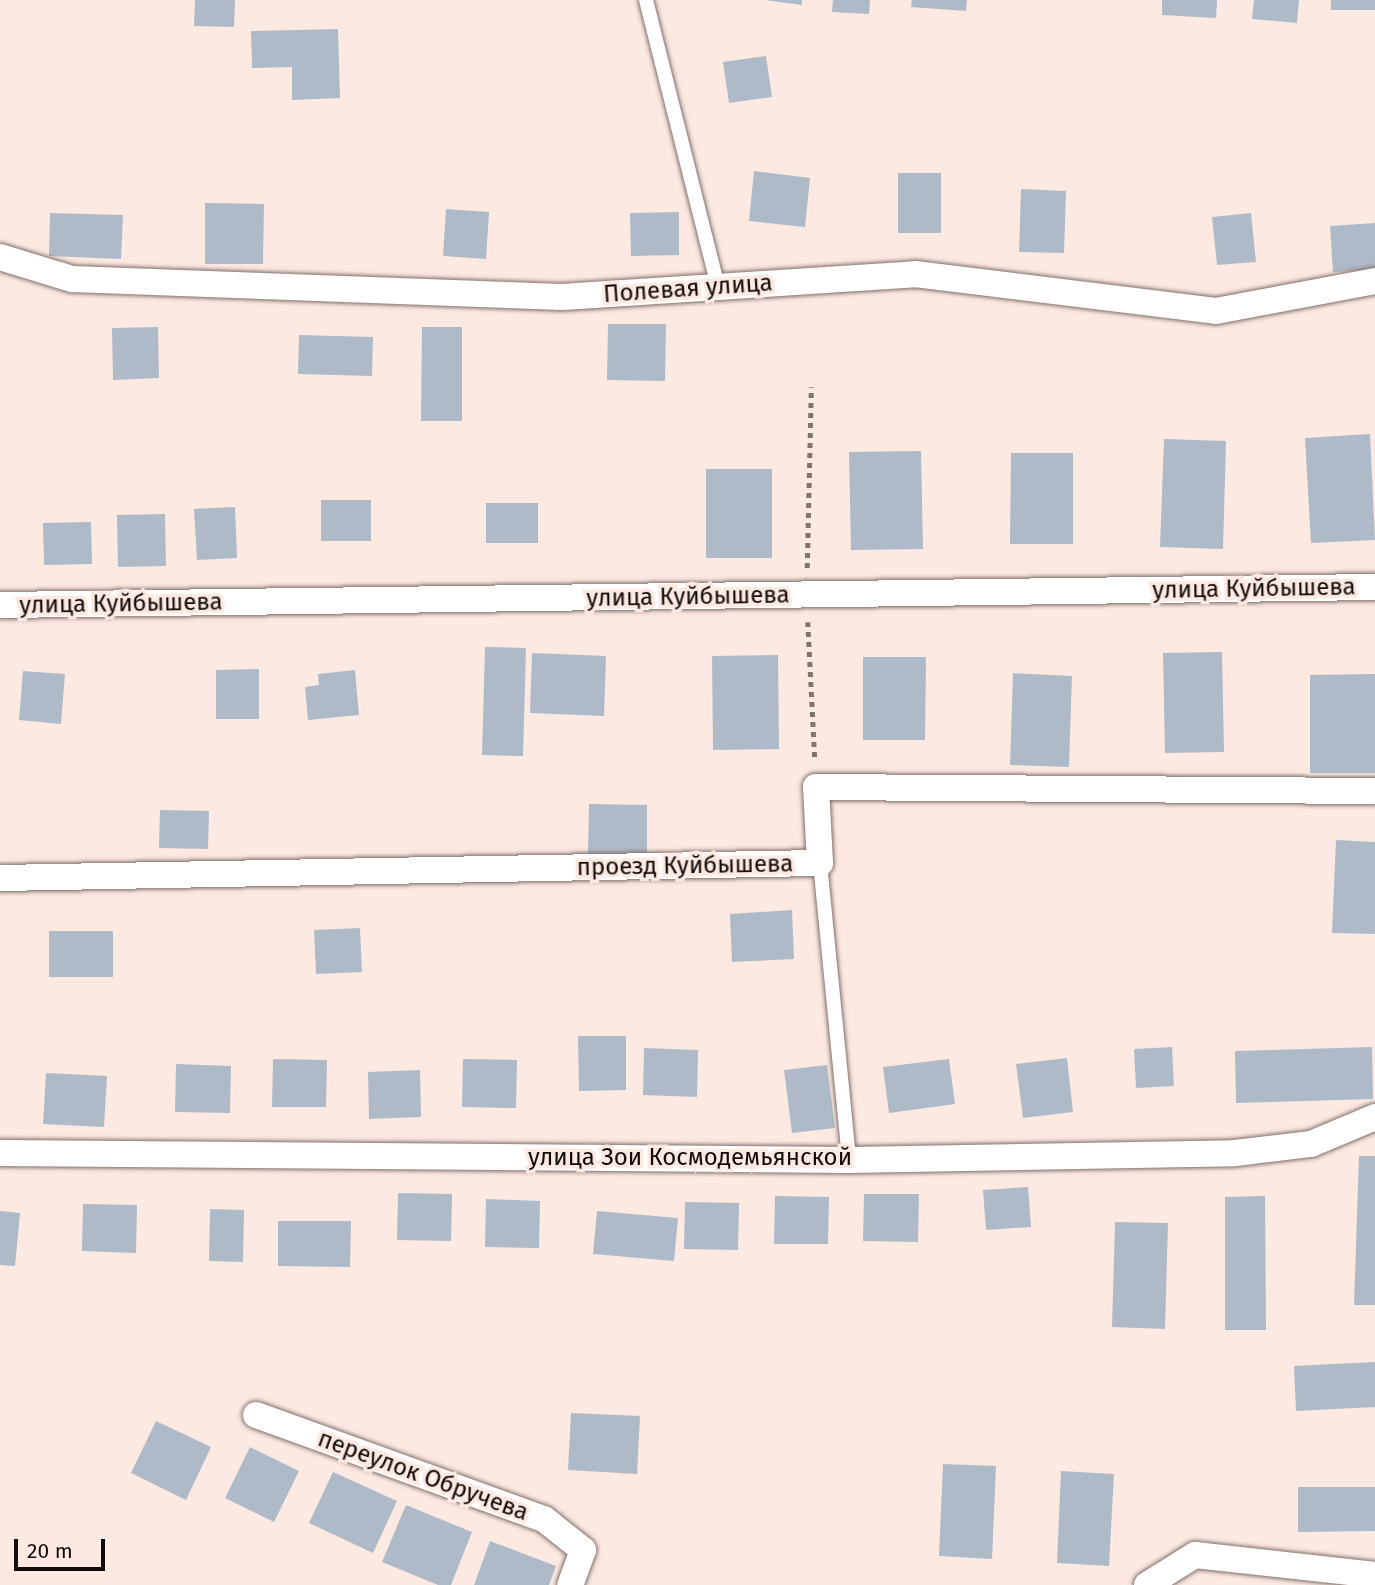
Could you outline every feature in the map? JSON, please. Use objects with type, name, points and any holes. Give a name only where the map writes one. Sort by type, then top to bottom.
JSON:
[{"type":"street","name":"Полевая улица","points":[[0,257],[72,279],[562,298],[915,274],[1216,310],[1375,281]]},
{"type":"street","name":"улица Куйбышева","points":[[0,606],[1375,587]]},
{"type":"street","name":"проезд Куйбышева","points":[[0,878],[820,863],[816,788],[1375,791]]},
{"type":"street","name":"улица Зои Космодемьянской","points":[[0,1153],[849,1160],[1235,1153],[1311,1144],[1375,1117]]},
{"type":"street","name":"переулок Обручева","points":[[256,1415],[544,1519],[583,1550],[570,1585]]},
{"type":"street","points":[[1147,1585],[1195,1555],[1375,1575]]},
{"type":"lane","points":[[646,0],[718,286]]},
{"type":"lane","points":[[820,863],[849,1160]]},
{"type":"building","points":[[195,0],[235,0],[234,27],[194,26]]},
{"type":"building","points":[[765,0],[802,0],[802,5]]},
{"type":"building","points":[[833,0],[870,0],[869,14],[832,12]]},
{"type":"building","points":[[912,0],[967,0],[966,11],[911,7]]},
{"type":"building","points":[[1162,0],[1217,0],[1216,18],[1162,15]]},
{"type":"building","points":[[1254,0],[1299,0],[1297,23],[1252,19]]},
{"type":"building","points":[[1331,0],[1375,0],[1375,10],[1331,10]]},
{"type":"building","points":[[338,29],[340,98],[292,100],[292,67],[252,68],[251,31]]},
{"type":"building","points":[[766,56],[772,97],[729,103],[723,62]]},
{"type":"building","points":[[754,171],[810,178],[805,227],[749,221]]},
{"type":"building","points":[[898,173],[941,173],[941,233],[898,233]]},
{"type":"building","points":[[1021,189],[1066,191],[1064,253],[1019,252]]},
{"type":"building","points":[[205,203],[264,204],[263,264],[205,264]]},
{"type":"building","points":[[446,209],[489,212],[486,259],[443,256]]},
{"type":"building","points":[[679,212],[679,255],[631,256],[630,213]]},
{"type":"building","points":[[50,213],[123,215],[121,259],[49,256]]},
{"type":"building","points":[[1251,213],[1256,262],[1217,265],[1212,217]]},
{"type":"building","points":[[1375,223],[1375,269],[1333,272],[1330,226]]},
{"type":"building","points":[[608,324],[666,324],[665,381],[607,380]]},
{"type":"building","points":[[158,327],[159,378],[113,380],[112,328]]},
{"type":"building","points":[[422,327],[462,327],[462,421],[421,421]]},
{"type":"building","points":[[299,335],[373,337],[372,376],[298,374]]},
{"type":"building","points":[[1370,434],[1375,540],[1311,543],[1305,438]]},
{"type":"building","points":[[1164,439],[1226,441],[1223,549],[1160,547]]},
{"type":"building","points":[[921,451],[923,549],[851,550],[849,452]]},
{"type":"building","points":[[1011,453],[1073,453],[1073,544],[1010,544]]},
{"type":"building","points":[[706,469],[772,469],[772,558],[706,558]]},
{"type":"building","points":[[321,500],[371,500],[371,541],[321,541]]},
{"type":"building","points":[[486,503],[538,503],[538,543],[486,543]]},
{"type":"building","points":[[235,507],[237,558],[197,560],[194,509]]},
{"type":"building","points":[[165,514],[166,566],[118,567],[117,515]]},
{"type":"building","points":[[91,522],[92,564],[44,565],[43,523]]},
{"type":"building","points":[[485,647],[526,648],[523,756],[482,755]]},
{"type":"building","points":[[1222,652],[1224,752],[1165,753],[1163,653]]},
{"type":"building","points":[[532,653],[606,656],[604,716],[530,713]]},
{"type":"building","points":[[778,655],[779,749],[713,750],[712,656]]},
{"type":"building","points":[[863,657],[926,657],[925,740],[863,740]]},
{"type":"building","points":[[259,669],[259,719],[216,719],[216,670]]},
{"type":"building","points":[[355,670],[359,715],[308,720],[305,687],[319,685],[318,674]]},
{"type":"building","points":[[23,671],[65,674],[61,724],[19,720]]},
{"type":"building","points":[[1013,673],[1072,676],[1069,767],[1010,765]]},
{"type":"building","points":[[1375,674],[1375,773],[1310,773],[1310,675]]},
{"type":"building","points":[[589,804],[647,805],[647,856],[588,855]]},
{"type":"building","points":[[160,810],[209,811],[208,849],[159,848]]},
{"type":"building","points":[[1336,840],[1375,842],[1375,934],[1332,933]]},
{"type":"building","points":[[792,910],[794,959],[732,962],[730,914]]},
{"type":"building","points":[[360,928],[362,972],[316,974],[314,930]]},
{"type":"building","points":[[49,931],[113,931],[113,977],[49,977]]},
{"type":"building","points":[[578,1036],[626,1036],[626,1090],[579,1091]]},
{"type":"building","points":[[1172,1047],[1174,1086],[1136,1088],[1134,1049]]},
{"type":"building","points":[[1372,1047],[1373,1099],[1236,1103],[1235,1051]]},
{"type":"building","points":[[644,1048],[698,1050],[697,1097],[643,1095]]},
{"type":"building","points":[[1067,1058],[1073,1112],[1023,1118],[1016,1064]]},
{"type":"building","points":[[273,1059],[327,1060],[326,1107],[272,1107]]},
{"type":"building","points":[[463,1059],[517,1060],[516,1108],[462,1107]]},
{"type":"building","points":[[949,1059],[955,1104],[889,1113],[883,1067]]},
{"type":"building","points":[[176,1064],[231,1066],[230,1113],[175,1112]]},
{"type":"building","points":[[827,1065],[835,1128],[792,1133],[784,1070]]},
{"type":"building","points":[[420,1070],[421,1117],[369,1119],[368,1072]]},
{"type":"building","points":[[46,1073],[107,1076],[104,1127],[43,1124]]},
{"type":"building","points":[[1359,1156],[1375,1156],[1375,1305],[1354,1305]]},
{"type":"building","points":[[1028,1187],[1031,1227],[986,1230],[983,1190]]},
{"type":"building","points":[[398,1193],[452,1194],[451,1241],[397,1240]]},
{"type":"building","points":[[864,1194],[919,1194],[918,1242],[863,1241]]},
{"type":"building","points":[[775,1196],[829,1197],[828,1244],[774,1244]]},
{"type":"building","points":[[1265,1196],[1266,1330],[1225,1330],[1225,1197]]},
{"type":"building","points":[[486,1199],[540,1201],[539,1248],[485,1247]]},
{"type":"building","points":[[685,1202],[739,1203],[738,1250],[684,1249]]},
{"type":"building","points":[[83,1204],[137,1205],[136,1253],[82,1251]]},
{"type":"building","points":[[210,1209],[244,1210],[243,1262],[209,1261]]},
{"type":"building","points":[[0,1211],[20,1213],[15,1266],[0,1265]]},
{"type":"building","points":[[597,1211],[678,1218],[674,1261],[593,1254]]},
{"type":"building","points":[[278,1221],[351,1221],[350,1267],[278,1266]]},
{"type":"building","points":[[1115,1222],[1168,1223],[1165,1329],[1112,1327]]},
{"type":"building","points":[[1375,1362],[1375,1407],[1296,1411],[1294,1366]]},
{"type":"building","points":[[571,1413],[640,1416],[637,1474],[568,1470]]},
{"type":"building","points":[[156,1421],[211,1447],[186,1500],[131,1473]]},
{"type":"building","points":[[250,1447],[299,1471],[274,1522],[225,1498]]},
{"type":"building","points":[[943,1464],[996,1466],[992,1559],[939,1556]]},
{"type":"building","points":[[1061,1471],[1114,1474],[1109,1566],[1057,1563]]},
{"type":"building","points":[[333,1472],[397,1501],[373,1553],[309,1523]]},
{"type":"building","points":[[1298,1487],[1375,1487],[1375,1531],[1298,1532]]},
{"type":"building","points":[[406,1505],[472,1532],[451,1585],[438,1585],[382,1562]]},
{"type":"building","points":[[490,1541],[556,1566],[549,1585],[474,1585]]}]
